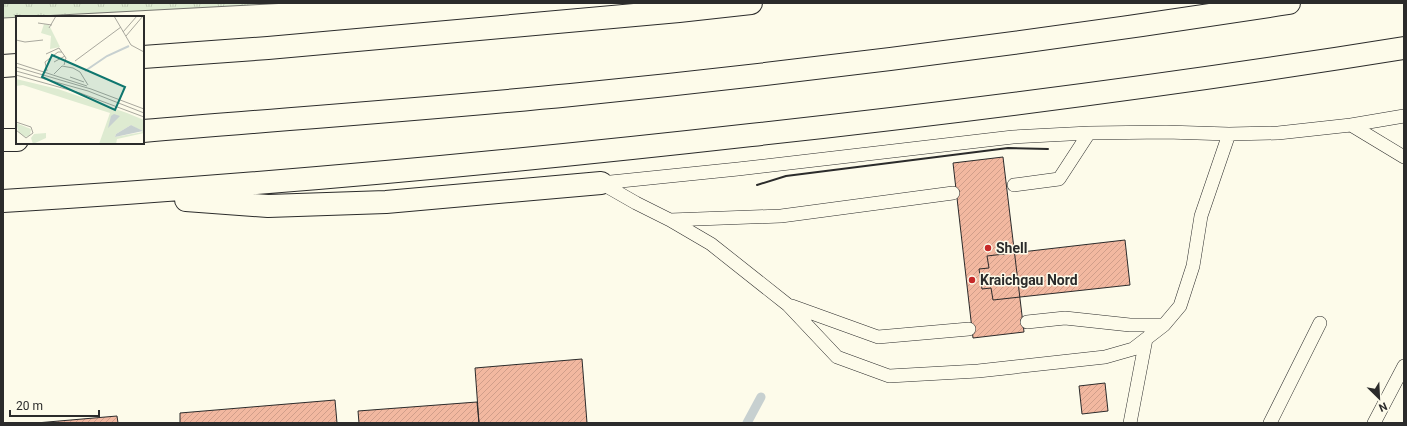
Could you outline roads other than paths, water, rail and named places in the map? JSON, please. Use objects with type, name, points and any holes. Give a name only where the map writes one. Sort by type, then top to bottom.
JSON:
[{"type":"highway","points":[[144,57],[268,48],[679,11],[751,3]]},
{"type":"highway","points":[[144,131],[570,95],[863,63],[1290,3]]},
{"type":"highway","points":[[3,201],[228,186],[531,159],[896,119],[1266,70],[1404,48]]},
{"type":"highway","points":[[3,66],[16,66]]},
{"type":"highway","points":[[3,140],[16,140]]},
{"type":"highway","points":[[105,195],[268,206],[386,202],[601,183]]},
{"type":"lane","points":[[601,183],[738,169],[1013,137],[1089,133],[1278,133],[1351,125],[1404,116]]},
{"type":"lane","points":[[1351,125],[1404,157]]},
{"type":"lane","points":[[1014,185],[1059,179],[1089,133]]},
{"type":"lane","points":[[601,183],[711,244],[788,305],[837,357],[889,376],[978,371],[1105,357],[1133,349],[1164,325],[1180,306],[1193,266],[1201,216],[1230,134]]},
{"type":"lane","points":[[670,220],[781,216],[953,193]]},
{"type":"lane","points":[[788,305],[878,337],[970,329]]},
{"type":"lane","points":[[1026,322],[1065,318],[1130,325],[1164,325]]},
{"type":"lane","points":[[1270,423],[1320,323]]},
{"type":"lane","points":[[1130,423],[1146,339]]},
{"type":"lane","points":[[1374,423],[1404,366]]},
{"type":"waterway","points":[[747,423],[761,397]]},
{"type":"place","name":"Shell","points":[[988,248]]},
{"type":"place","name":"Kraichgau Nord","points":[[972,280]]}]
